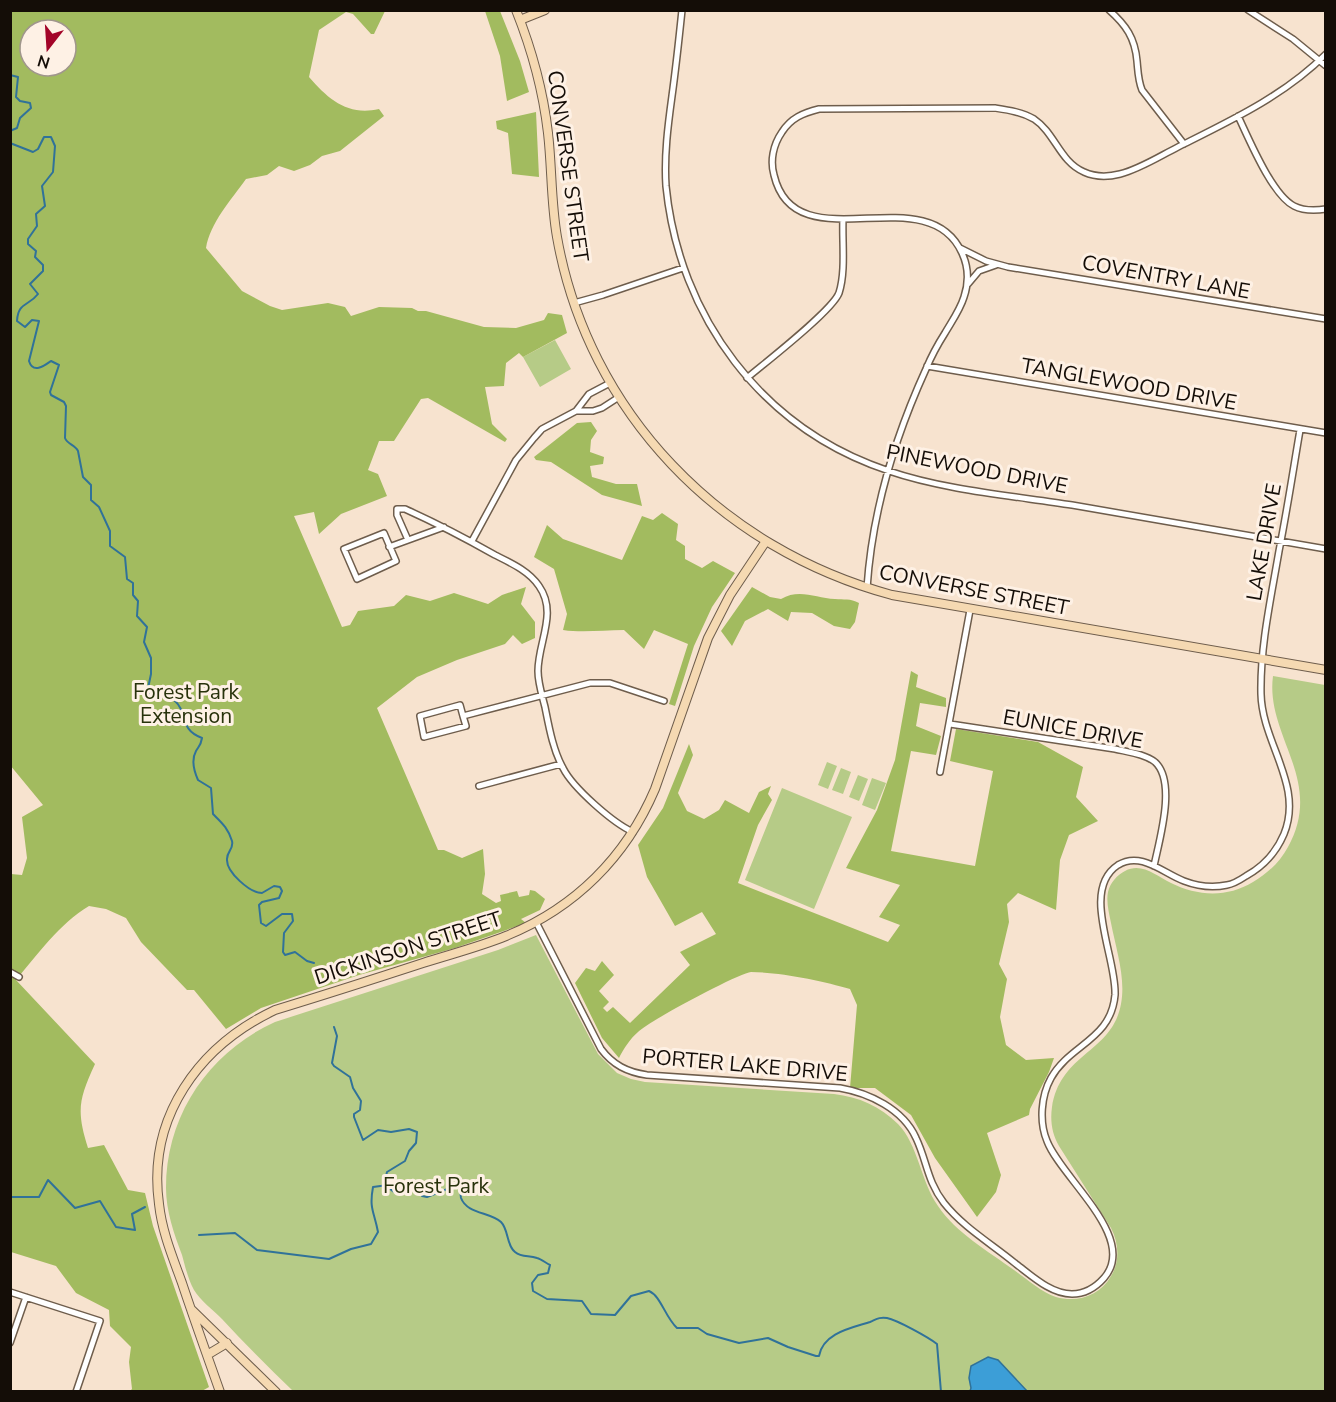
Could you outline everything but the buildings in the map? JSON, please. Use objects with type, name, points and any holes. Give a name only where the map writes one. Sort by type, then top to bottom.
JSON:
[{"type":"main road","name":"CONVERSE STREET","points":[[516,10],[534,62],[543,98],[554,220],[562,263],[574,303],[595,354],[619,397],[655,447],[685,479],[723,512],[766,541],[812,565],[867,588],[970,610],[1326,670]]},
{"type":"main road","points":[[520,20],[544,10]]},
{"type":"main road","name":"DICKINSON STREET","points":[[220,1392],[162,1221],[158,1194],[162,1138],[185,1086],[207,1056],[242,1028],[275,1010],[488,942],[536,922],[559,909],[594,880],[616,856],[633,832],[656,789],[708,638],[730,595],[766,541]]},
{"type":"main road","points":[[190,1308],[276,1392]]},
{"type":"main road","points":[[207,1355],[227,1342]]},
{"type":"street","name":"PINEWOOD DRIVE","points":[[682,10],[665,165],[671,220],[683,268],[712,329],[730,358],[774,404],[814,435],[842,451],[888,471],[980,491],[1326,549]]},
{"type":"street","points":[[1109,10],[1131,36],[1136,48],[1142,90],[1184,144]]},
{"type":"street","points":[[1248,10],[1293,39],[1326,66]]},
{"type":"street","name":"COVENTRY LANE","points":[[1326,54],[1294,83],[1238,116],[1121,174],[1102,176],[1076,167],[1062,154],[1039,124],[1025,115],[994,108],[819,109],[807,112],[790,122],[777,141],[772,161],[776,184],[785,199],[800,211],[818,217],[918,219],[942,230],[960,248],[986,261],[1001,265],[1326,319]]},
{"type":"street","points":[[1238,116],[1271,182],[1284,199],[1301,209],[1314,211],[1326,209]]},
{"type":"street","points":[[747,378],[824,312],[836,298],[842,275],[843,219]]},
{"type":"street","points":[[867,588],[874,536],[888,471],[927,366],[960,308],[967,285],[968,270],[960,248]]},
{"type":"street","points":[[967,285],[982,269],[1001,265]]},
{"type":"street","points":[[574,303],[584,302],[683,268]]},
{"type":"street","name":"TANGLEWOOD DRIVE","points":[[927,366],[1326,433]]},
{"type":"street","points":[[576,411],[584,399],[610,383]]},
{"type":"street","points":[[472,542],[522,450],[542,429],[576,411],[593,411],[602,408],[619,397]]},
{"type":"street","name":"LAKE DRIVE","points":[[1263,659],[1300,430]]},
{"type":"street","points":[[408,540],[397,515],[397,509],[405,509],[444,527],[523,570],[537,583],[543,593],[547,608],[547,620],[537,671],[553,742],[561,764],[566,774],[605,815],[633,832]]},
{"type":"street","points":[[389,547],[444,527]]},
{"type":"street","points":[[384,533],[389,547],[396,561],[357,579],[344,549],[384,533]]},
{"type":"street","points":[[940,772],[970,610]]},
{"type":"street","name":"PORTER LAKE DRIVE","points":[[536,922],[601,1049],[614,1063],[631,1072],[647,1076],[840,1088],[877,1100],[898,1115],[913,1132],[929,1178],[951,1211],[978,1235],[1039,1281],[1066,1293],[1078,1293],[1096,1286],[1108,1273],[1113,1262],[1112,1244],[1100,1218],[1066,1172],[1047,1140],[1042,1118],[1044,1097],[1051,1078],[1060,1065],[1101,1030],[1111,1014],[1115,984],[1100,906],[1103,882],[1114,868],[1128,861],[1140,861],[1193,884],[1230,885],[1262,866],[1275,851],[1283,837],[1287,822],[1289,797],[1286,779],[1270,739],[1262,709],[1263,659]]},
{"type":"street","points":[[463,716],[590,683],[603,682],[664,701]]},
{"type":"street","points":[[460,705],[463,716],[465,726],[424,737],[420,716],[460,705]]},
{"type":"street","name":"EUNICE DRIVE","points":[[950,724],[1115,749],[1140,755],[1154,762],[1165,779],[1166,793],[1154,866]]},
{"type":"street","points":[[479,786],[561,764]]},
{"type":"street","points":[[10,972],[19,977]]},
{"type":"street","points":[[10,1292],[100,1321],[76,1392]]},
{"type":"street","points":[[10,1343],[26,1297]]},
{"type":"green space","name":"Forest Park Extension","points":[[11,11],[385,11],[374,34],[371,34],[353,14],[346,12],[319,30],[309,77],[324,93],[340,104],[358,110],[379,109],[384,116],[340,151],[322,156],[310,165],[294,171],[279,166],[267,175],[246,179],[216,221],[206,248],[242,291],[282,310],[328,303],[345,307],[351,316],[379,307],[412,308],[484,327],[516,328],[544,320],[548,313],[562,315],[567,333],[523,357],[519,353],[506,363],[504,386],[485,387],[492,424],[507,439],[505,442],[428,398],[421,399],[394,441],[379,441],[368,470],[378,474],[387,496],[341,514],[319,534],[314,512],[294,516],[342,627],[350,625],[358,611],[394,606],[406,595],[430,601],[454,593],[488,604],[502,595],[526,587],[521,604],[535,622],[535,638],[522,644],[513,635],[505,644],[457,660],[417,677],[377,708],[438,850],[444,850],[462,858],[483,849],[485,874],[482,894],[496,903],[501,901],[500,895],[517,891],[519,897],[529,895],[530,890],[545,899],[540,910],[521,919],[526,923],[455,948],[359,975],[261,1008],[226,1029],[194,990],[187,990],[141,942],[126,918],[106,909],[89,906],[78,913],[50,940],[16,980],[95,1064],[85,1087],[81,1105],[82,1124],[88,1148],[104,1145],[128,1190],[145,1193],[153,1226],[209,1387],[202,1391],[130,1391],[132,1389],[129,1362],[131,1347],[110,1326],[109,1310],[76,1293],[56,1266],[11,1252],[11,874],[22,875],[27,858],[22,817],[43,805],[10,765]]},
{"type":"green space","points":[[485,11],[500,11],[520,61],[529,92],[507,101],[500,56]]},
{"type":"green space","points":[[536,112],[539,177],[512,174],[508,133],[497,129],[496,121]]},
{"type":"green space","points":[[555,340],[571,369],[540,387],[523,357]]},
{"type":"green space","points":[[591,422],[597,431],[591,440],[590,452],[604,457],[603,464],[590,466],[592,477],[616,484],[637,484],[642,506],[602,495],[551,462],[536,460],[534,457],[577,423]]},
{"type":"green space","points":[[662,513],[678,524],[676,540],[685,546],[685,559],[702,568],[713,561],[735,573],[712,607],[694,646],[675,706],[669,704],[688,644],[654,630],[644,649],[624,630],[563,630],[567,614],[554,569],[534,557],[547,525],[563,539],[622,560],[642,516],[653,520]]},
{"type":"green space","points":[[752,587],[770,597],[781,599],[794,594],[808,594],[856,601],[859,603],[855,622],[850,629],[834,626],[812,613],[791,612],[788,621],[768,609],[745,621],[732,646],[721,631]]},
{"type":"green space","points":[[911,671],[918,675],[916,687],[946,698],[946,707],[920,703],[916,726],[941,736],[936,755],[911,751],[891,851],[975,866],[993,771],[950,761],[956,729],[1038,742],[1083,767],[1076,797],[1098,821],[1069,835],[1060,860],[1056,910],[1018,893],[1007,904],[1009,922],[999,964],[1007,979],[1000,1017],[1006,1045],[1026,1060],[1054,1058],[1029,1115],[987,1133],[1001,1175],[996,1192],[977,1217],[935,1158],[911,1115],[875,1088],[850,1088],[857,1005],[850,989],[775,974],[751,972],[743,974],[675,1008],[646,1026],[630,1041],[619,1058],[602,1038],[575,983],[586,968],[595,971],[602,961],[614,975],[599,991],[609,1002],[603,1008],[607,1012],[613,1007],[630,1023],[690,965],[680,952],[716,934],[702,912],[675,926],[647,877],[638,845],[663,808],[689,744],[693,755],[678,793],[687,811],[704,819],[719,810],[725,800],[749,813],[759,792],[771,786],[768,794],[772,800],[758,825],[738,883],[888,942],[900,925],[879,917],[900,885],[846,868],[877,810],[895,760]]},
{"type":"green space","name":"Forest Park","points":[[1273,676],[1325,685],[1325,1391],[293,1391],[194,1290],[169,1214],[166,1197],[168,1161],[183,1111],[212,1068],[230,1050],[275,1022],[498,950],[536,935],[598,1054],[617,1073],[645,1082],[834,1094],[869,1103],[884,1112],[905,1132],[932,1196],[945,1216],[963,1233],[1050,1295],[1072,1299],[1094,1293],[1101,1289],[1114,1271],[1117,1259],[1116,1240],[1111,1228],[1057,1141],[1052,1127],[1051,1112],[1057,1089],[1065,1075],[1108,1033],[1116,1020],[1121,1004],[1121,974],[1108,908],[1108,892],[1112,882],[1119,875],[1137,868],[1149,871],[1191,891],[1222,893],[1233,891],[1258,879],[1281,858],[1298,823],[1300,800],[1297,779],[1277,719],[1273,698]]},
{"type":"green space","points":[[827,762],[837,766],[828,789],[818,785]]},
{"type":"green space","points":[[841,768],[851,772],[843,794],[832,790]]},
{"type":"green space","points":[[858,775],[868,779],[859,801],[849,797]]},
{"type":"green space","points":[[872,778],[886,783],[875,810],[862,805]]},
{"type":"green space","points":[[782,788],[852,817],[814,909],[745,880]]},
{"type":"water","points":[[988,1357],[998,1360],[1027,1391],[970,1391],[971,1366]]},
{"type":"waterway","points":[[10,75],[18,77],[16,97],[20,101],[30,103],[31,108],[20,118],[17,128],[10,131]]},
{"type":"waterway","points":[[10,143],[33,152],[38,149],[44,137],[51,137],[55,146],[53,172],[42,186],[45,206],[36,214],[37,226],[28,239],[28,244],[36,251],[35,257],[43,265],[43,271],[30,284],[38,294],[19,310],[17,321],[25,327],[32,320],[39,321],[29,361],[31,365],[39,368],[51,361],[59,365],[50,392],[66,406],[65,438],[78,451],[83,477],[91,485],[91,500],[99,507],[110,531],[110,546],[125,557],[127,579],[133,583],[133,595],[138,601],[137,616],[147,627],[144,642],[151,658],[151,674],[147,693],[174,700],[179,705],[190,730],[202,738],[194,754],[194,769],[198,780],[211,788],[213,814],[224,826],[232,841],[227,859],[230,870],[251,890],[262,893],[274,886],[280,887],[282,891],[279,898],[262,902],[259,905],[261,923],[266,926],[282,914],[292,914],[293,921],[284,933],[283,952],[285,955],[295,952],[314,963]]},
{"type":"waterway","points":[[334,1027],[337,1036],[332,1063],[350,1077],[353,1088],[361,1101],[360,1110],[354,1114],[354,1117],[363,1140],[378,1130],[391,1132],[409,1129],[417,1132],[416,1143],[409,1151],[405,1161],[387,1172],[386,1179],[390,1189],[400,1194],[415,1189],[422,1196],[427,1197],[460,1184],[461,1198],[464,1203],[473,1210],[501,1222],[515,1252],[534,1257],[550,1265],[548,1273],[538,1275],[532,1283],[533,1291],[547,1299],[582,1301],[591,1314],[615,1315],[631,1296],[649,1291],[657,1297],[677,1328],[698,1328],[707,1334],[739,1343],[768,1338],[816,1356],[819,1356],[826,1342],[839,1333],[887,1318],[937,1344],[941,1392]]},
{"type":"waterway","points":[[10,1197],[39,1197],[48,1180],[75,1208],[100,1201],[116,1227],[135,1230],[132,1214],[145,1207]]},
{"type":"waterway","points":[[199,1235],[235,1233],[257,1250],[329,1259],[351,1249],[371,1244],[378,1232],[372,1205],[373,1187],[388,1185]]}]
